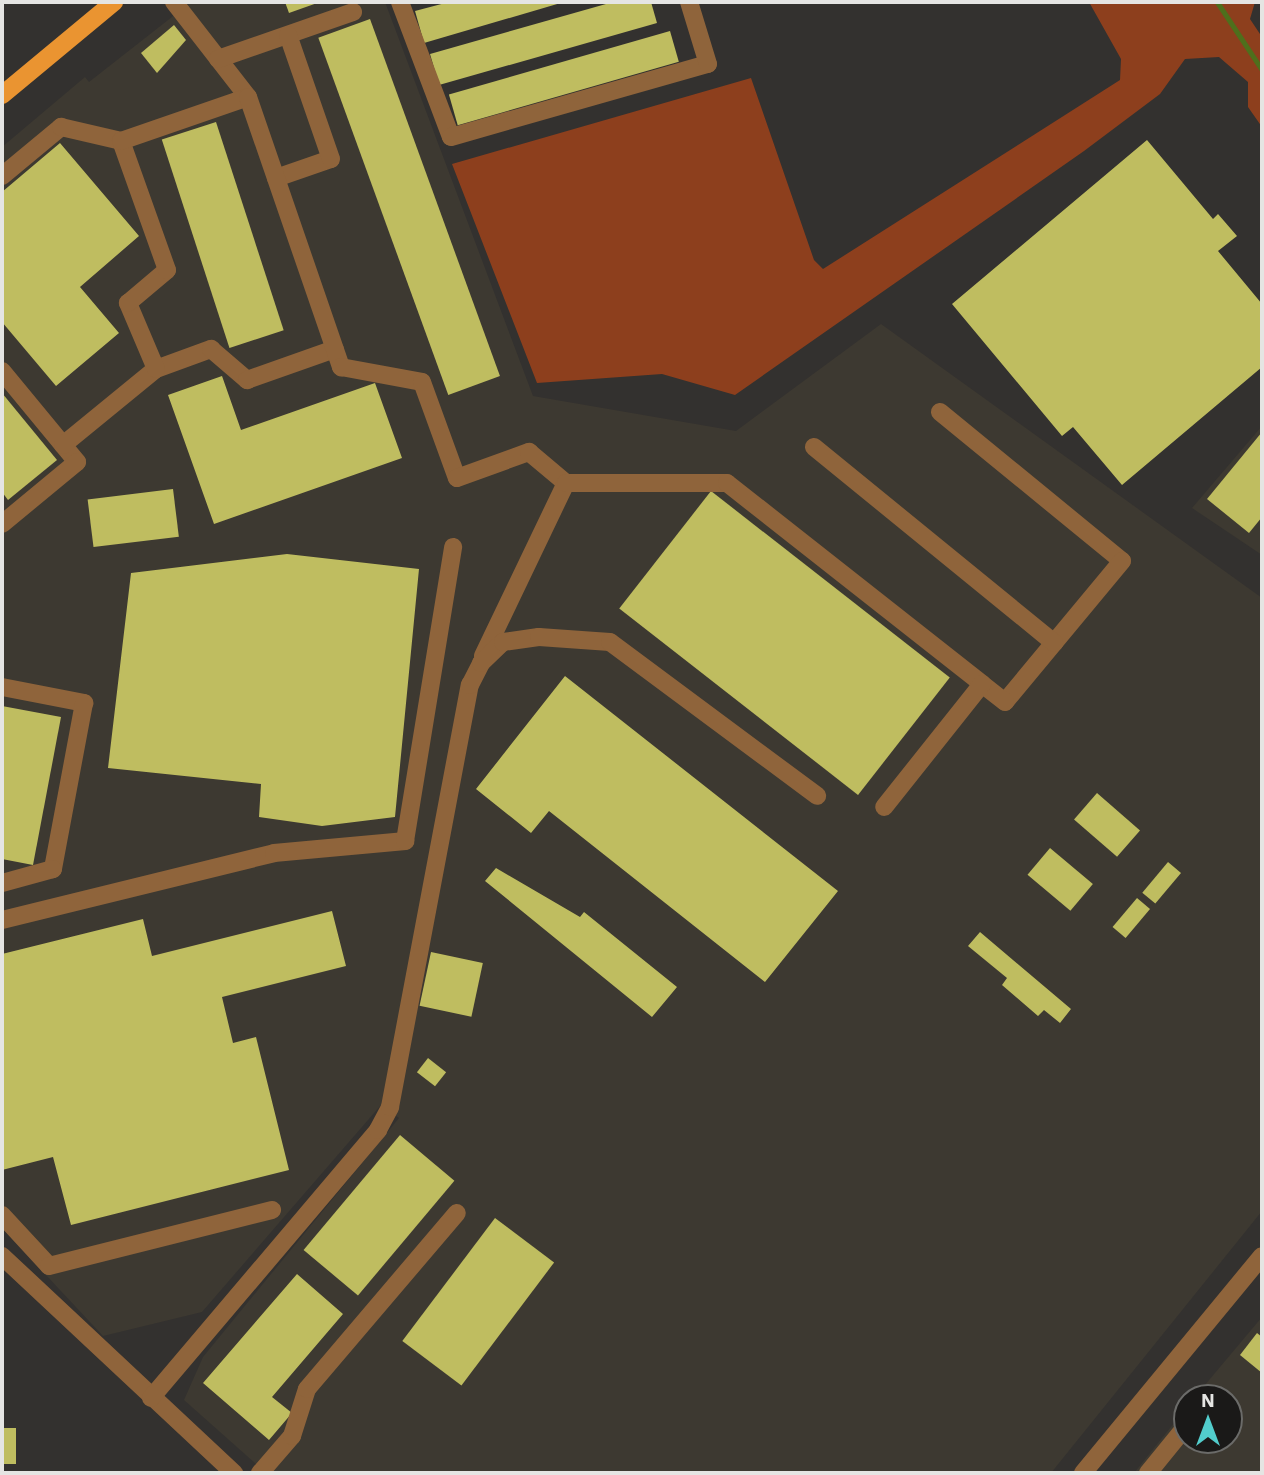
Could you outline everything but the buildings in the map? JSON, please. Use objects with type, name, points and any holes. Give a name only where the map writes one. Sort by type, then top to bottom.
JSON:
[{"type":"main road","points":[[2,94],[114,2]]},
{"type":"street","points":[[174,2],[248,97],[341,367],[422,382],[457,478],[529,452],[566,484],[727,482],[1005,702],[1122,561],[940,412]]},
{"type":"street","points":[[400,2],[451,137],[708,64],[689,2]]},
{"type":"street","points":[[218,59],[353,12]]},
{"type":"street","points":[[276,178],[331,159],[288,35]]},
{"type":"street","points":[[2,176],[61,127],[121,141],[248,97]]},
{"type":"street","points":[[121,141],[167,270],[128,303],[156,369]]},
{"type":"street","points":[[63,445],[156,369],[211,349],[247,380],[335,349]]},
{"type":"street","points":[[2,371],[77,462],[2,524]]},
{"type":"street","points":[[814,447],[1054,643]]},
{"type":"street","points":[[151,1398],[378,1130],[390,1107],[470,685],[566,484]]},
{"type":"street","points":[[2,920],[274,853],[405,841],[453,547]]},
{"type":"street","points":[[481,663],[503,642],[518,637],[610,642],[817,796]]},
{"type":"street","points":[[884,807],[982,684]]},
{"type":"street","points":[[2,687],[84,703],[53,869],[2,883]]},
{"type":"street","points":[[2,1215],[49,1266],[272,1210]]},
{"type":"street","points":[[260,1473],[292,1436],[307,1389],[457,1213]]},
{"type":"street","points":[[2,1256],[234,1473]]},
{"type":"street","points":[[1083,1473],[1262,1256]]},
{"type":"street","points":[[1148,1473],[1173,1442]]},
{"type":"shaded area","points":[[191,2],[385,2],[533,396],[736,431],[881,324],[1262,598],[1262,1211],[1051,1473],[266,1473],[184,1400],[203,1357],[399,1118],[381,1105],[202,1312],[103,1336],[2,1228],[2,147],[85,77],[89,82]]},
{"type":"shaded area","points":[[1089,2],[1255,2],[1250,19],[1262,37],[1262,127],[1248,107],[1248,82],[1219,57],[1185,59],[1160,94],[1084,151],[735,395],[662,374],[537,383],[452,164],[751,78],[814,260],[823,269],[1120,80],[1121,59]]},
{"type":"shaded area","points":[[1262,426],[1262,555],[1192,508]]},
{"type":"shaded area","points":[[1262,1317],[1262,1473],[1134,1473],[1173,1424],[1173,1454],[1243,1454],[1243,1384],[1206,1384]]},
{"type":"waterway","points":[[1217,2],[1262,70]]}]
